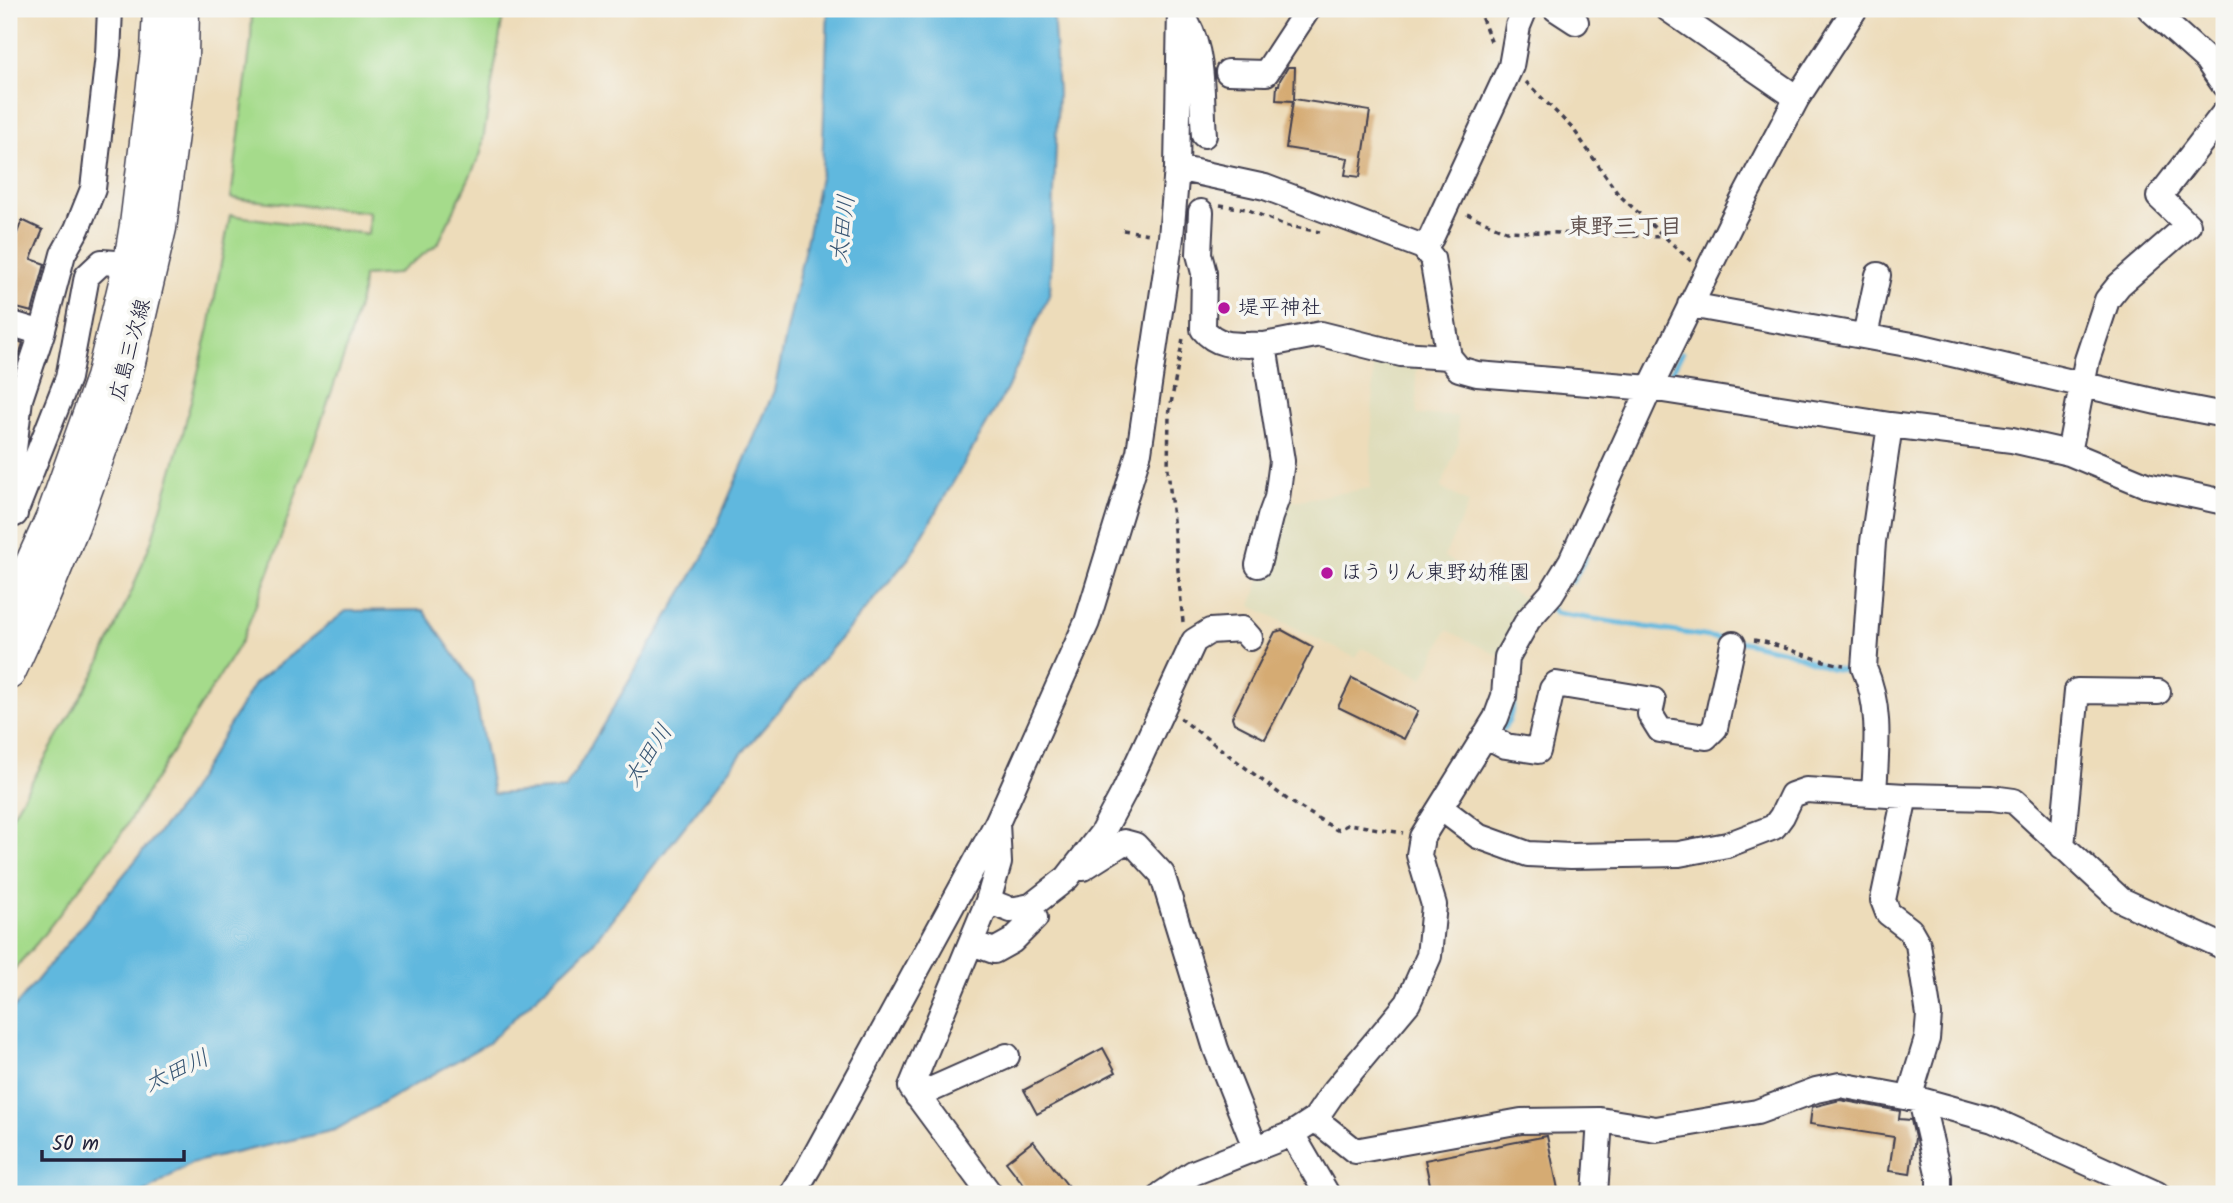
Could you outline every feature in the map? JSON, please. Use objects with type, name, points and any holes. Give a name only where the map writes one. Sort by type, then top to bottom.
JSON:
[{"type":"main road","name":"広島三次線","points":[[9,673],[73,526],[119,397],[141,264],[159,9]]},
{"type":"main road","name":"広島三次線","points":[[9,613],[52,517],[141,264],[160,228],[182,56],[183,9]]},
{"type":"street","points":[[11,519],[13,458],[20,399],[42,333],[63,254],[78,229],[93,189],[108,55],[110,9]]},
{"type":"street","points":[[1228,72],[1265,73],[1308,9]]},
{"type":"street","points":[[1423,247],[1431,238],[1511,66],[1518,26],[1525,9]]},
{"type":"street","points":[[1668,9],[1797,98]]},
{"type":"street","points":[[1162,1194],[1193,1173],[1292,1134],[1315,1119],[1332,1094],[1408,1003],[1429,956],[1434,905],[1419,855],[1422,837],[1496,718],[1504,696],[1507,657],[1528,620],[1551,594],[1571,561],[1689,305],[1797,98],[1855,9]]},
{"type":"street","points":[[2150,9],[2206,59],[2224,85]]},
{"type":"street","points":[[1180,10],[1192,31],[1198,59],[1204,135]]},
{"type":"street","points":[[793,1194],[998,823],[1087,622],[1139,452],[1171,237],[1177,167],[1180,10]]},
{"type":"street","points":[[2069,453],[2087,360],[2107,300],[2119,285],[2188,225],[2160,197],[2224,113]]},
{"type":"street","points":[[1177,167],[1265,187],[1423,247],[1432,258],[1449,357],[1460,369],[1477,374],[1650,388],[1890,425],[2012,440],[2069,453],[2146,485],[2224,502]]},
{"type":"street","points":[[1194,281],[1202,212]]},
{"type":"street","points":[[1199,254],[1204,273],[1203,328],[1212,340],[1230,344],[1264,345],[1321,334],[1401,355],[1449,357]]},
{"type":"street","points":[[11,519],[68,377],[87,276],[102,262],[141,264]]},
{"type":"street","points":[[1865,336],[1878,275]]},
{"type":"street","points":[[1689,305],[1918,346],[2157,402],[2223,410]]},
{"type":"street","points":[[9,323],[42,333]]},
{"type":"street","points":[[1258,565],[1277,498],[1282,461],[1264,345]]},
{"type":"street","points":[[1874,794],[1877,732],[1872,686],[1864,668],[1873,542],[1890,425]]},
{"type":"street","points":[[1067,878],[1102,833],[1125,790],[1194,641],[1210,631],[1242,629],[1250,638]]},
{"type":"street","points":[[1485,735],[1506,746],[1538,751],[1552,689],[1556,684],[1653,700],[1650,714],[1660,730],[1706,737],[1716,729],[1740,642]]},
{"type":"street","points":[[2062,846],[2077,691],[2158,692]]},
{"type":"street","points":[[1441,808],[1478,836],[1528,855],[1571,856],[1679,854],[1727,845],[1774,827],[1792,795],[1806,790],[2014,801],[2121,900],[2224,947]]},
{"type":"street","points":[[1905,796],[1882,900],[1888,913],[1910,930],[1918,944],[1929,1015],[1915,1099],[1939,1177],[1939,1194]]},
{"type":"street","points":[[990,1194],[911,1087],[988,901],[999,863],[998,823]]},
{"type":"street","points":[[988,901],[1011,909],[1031,906],[1067,878],[1124,842],[1135,845],[1162,874],[1216,1049],[1255,1147]]},
{"type":"street","points":[[972,943],[994,951],[1012,941],[1035,918],[1031,906]]},
{"type":"street","points":[[918,1096],[1007,1056]]},
{"type":"street","points":[[1315,1119],[1355,1151],[1521,1121],[1600,1120],[1656,1129],[1757,1112],[1816,1090],[1840,1085],[1915,1099],[1993,1120],[2157,1194]]},
{"type":"street","points":[[1595,1194],[1600,1120]]},
{"type":"street","points":[[1292,1134],[1327,1194]]},
{"type":"path","points":[[1478,9],[1496,53],[1574,130],[1618,194],[1706,273]]},
{"type":"path","points":[[1446,205],[1506,231],[1664,237]]},
{"type":"path","points":[[1123,230],[1150,234]]},
{"type":"path","points":[[1184,335],[1169,415],[1168,468],[1184,630],[1194,641]]},
{"type":"path","points":[[1740,642],[1773,643],[1830,663],[1864,668]]},
{"type":"path","points":[[1183,708],[1180,719],[1288,800],[1337,830],[1349,824],[1422,837]]},
{"type":"shaded area","points":[[1374,352],[1426,361],[1416,371],[1417,415],[1457,416],[1459,441],[1441,488],[1469,503],[1444,557],[1530,601],[1499,656],[1447,630],[1423,678],[1362,648],[1356,658],[1251,606],[1287,502],[1370,488]]},
{"type":"green space","points":[[252,9],[504,9],[481,153],[438,244],[396,274],[363,276],[362,292],[344,356],[270,569],[242,640],[121,834],[9,975],[9,821],[97,669],[152,539],[182,437],[209,328],[230,215],[368,234],[369,212],[231,198],[251,41]]},
{"type":"water","name":"太田川","points":[[828,9],[1053,9],[1058,94],[1050,293],[1007,389],[910,557],[744,751],[592,944],[488,1043],[335,1130],[191,1163],[142,1194],[9,1194],[9,1014],[182,804],[254,684],[346,611],[423,610],[473,682],[493,794],[565,789],[704,555],[774,391],[822,168]]},
{"type":"building","points":[[1288,67],[1295,67],[1294,99],[1370,111],[1360,177],[1345,175],[1348,158],[1286,148],[1293,101],[1276,100],[1277,85]]},
{"type":"building","points":[[22,220],[43,230],[31,259],[45,264],[32,312],[9,306],[9,255]]},
{"type":"building","points":[[9,338],[23,343],[9,386]]},
{"type":"building","points":[[1282,630],[1313,647],[1265,739],[1234,723],[1232,717],[1275,632]]},
{"type":"building","points":[[1352,678],[1418,711],[1404,739],[1338,707]]},
{"type":"building","points":[[1103,1048],[1116,1072],[1037,1114],[1024,1090]]},
{"type":"building","points":[[1840,1100],[1900,1111],[1899,1119],[1911,1120],[1915,1138],[1910,1174],[1889,1171],[1894,1137],[1810,1124],[1812,1107]]},
{"type":"building","points":[[1547,1136],[1559,1194],[1432,1194],[1425,1160]]},
{"type":"building","points":[[1033,1141],[1074,1194],[1031,1194],[1006,1162]]},
{"type":"waterway","points":[[1672,371],[1682,353]]},
{"type":"waterway","points":[[1572,582],[1586,557]]},
{"type":"waterway","points":[[1552,609],[1555,613],[1729,640]]},
{"type":"waterway","points":[[1739,641],[1789,652],[1829,668],[1857,672]]},
{"type":"waterway","points":[[1518,677],[1524,649]]},
{"type":"waterway","points":[[1503,729],[1509,721],[1515,697]]},
{"type":"place","name":"堤平神社","points":[[1224,308]]},
{"type":"place","name":"ほうりん東野幼稚園","points":[[1327,573]]},
{"type":"district","name":"東野三丁目","points":[[1625,228]]}]
